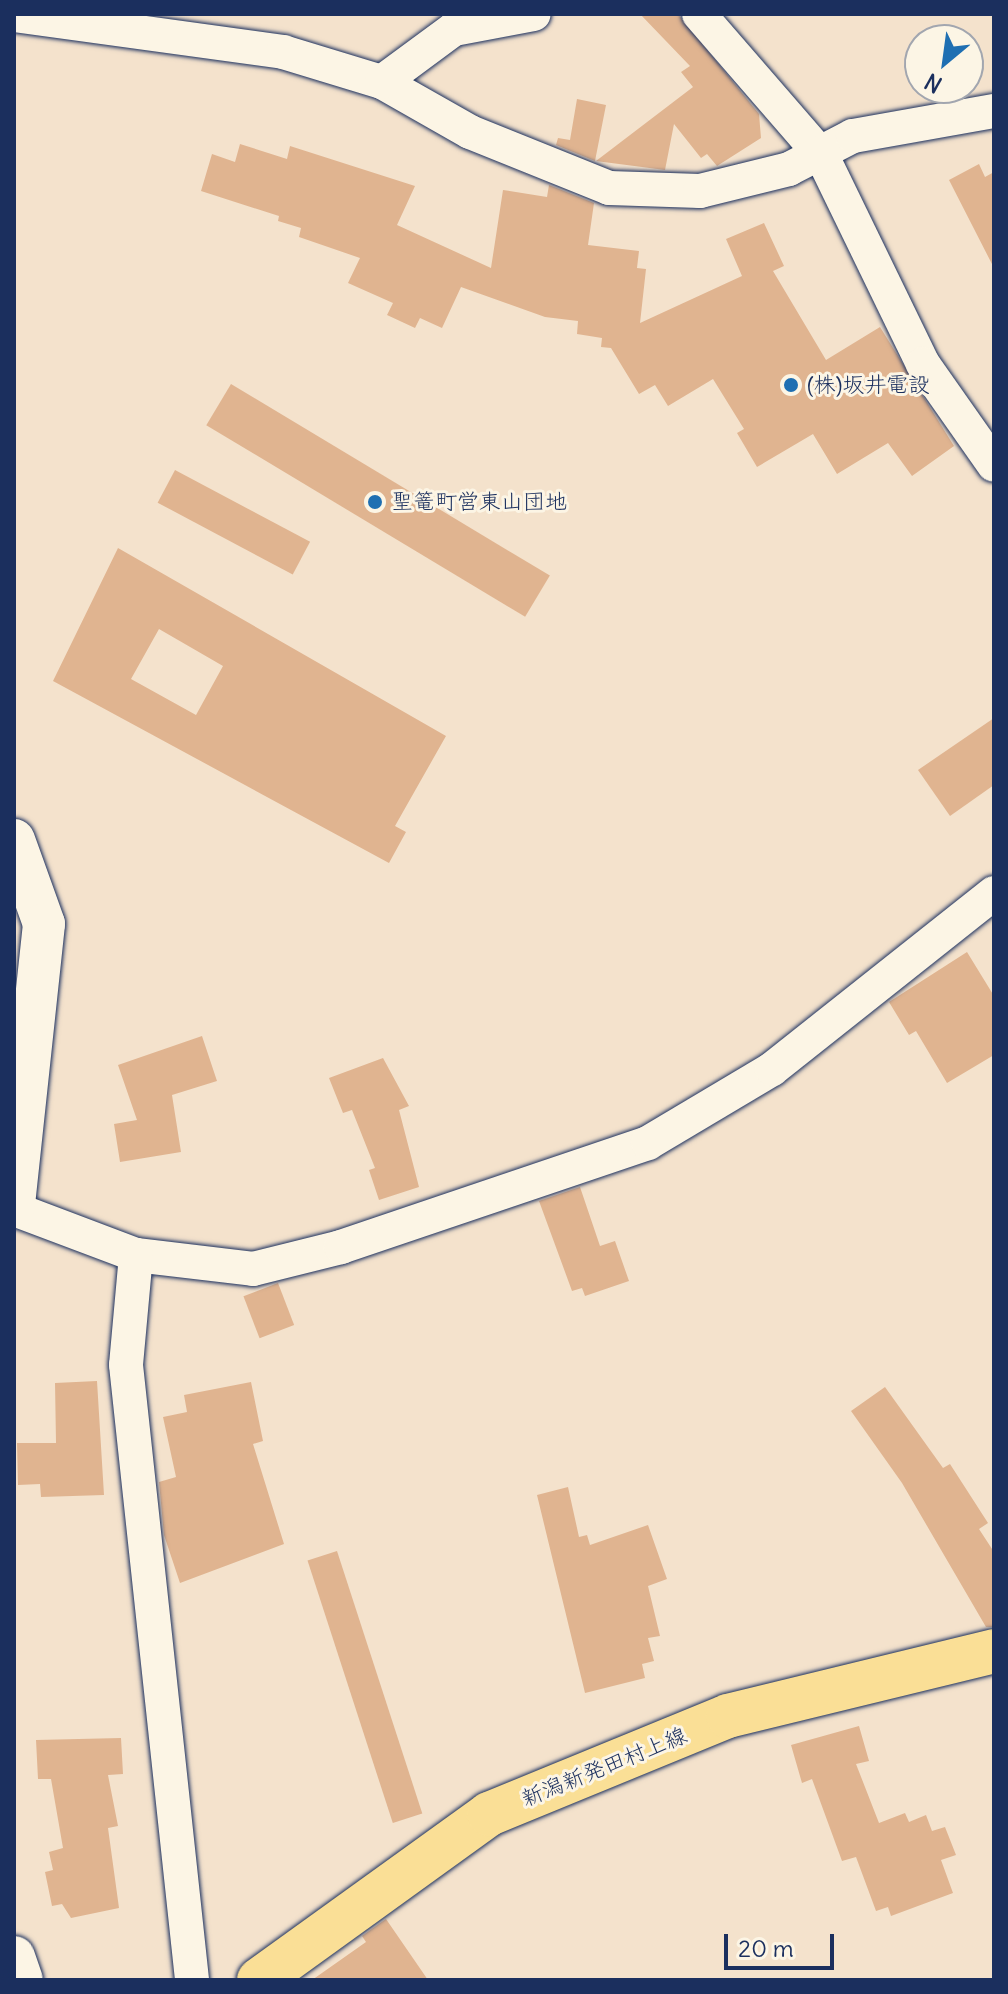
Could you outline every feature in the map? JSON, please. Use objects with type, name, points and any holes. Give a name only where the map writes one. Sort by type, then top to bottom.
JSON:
[{"type":"main road","name":"新潟新発田村上線","points":[[259,1980],[489,1814],[728,1716],[994,1651]]},
{"type":"street","points":[[382,82],[454,29],[534,14]]},
{"type":"street","points":[[699,14],[822,156],[923,364],[994,465]]},
{"type":"street","points":[[14,15],[283,52],[382,82],[470,132],[609,188],[700,191],[822,156],[853,136],[994,111]]},
{"type":"street","points":[[14,840],[44,924],[14,1208],[136,1255],[253,1269],[341,1247],[648,1143],[772,1069],[994,893]]},
{"type":"street","points":[[136,1255],[126,1365],[192,1980]]},
{"type":"street","points":[[14,1957],[22,1980]]},
{"type":"building","points":[[640,14],[678,14],[759,114],[761,138],[717,166],[707,154],[701,158],[674,124],[665,170],[596,161],[693,87],[681,72],[690,66]]},
{"type":"building","points":[[577,99],[606,105],[595,161],[556,145],[558,138],[570,140]]},
{"type":"building","points":[[240,144],[287,159],[290,146],[415,186],[397,225],[491,268],[503,190],[547,197],[549,185],[594,203],[588,245],[639,251],[637,268],[646,269],[640,323],[742,276],[726,239],[764,223],[784,266],[773,271],[826,360],[880,327],[954,446],[912,476],[888,443],[837,474],[813,434],[757,467],[737,433],[744,429],[713,379],[668,406],[655,385],[639,394],[611,348],[601,347],[602,338],[577,334],[578,321],[545,317],[461,287],[442,328],[420,318],[415,328],[387,315],[393,303],[348,283],[360,258],[299,237],[301,228],[278,221],[279,216],[201,191],[212,154],[235,162]]},
{"type":"building","points":[[979,164],[985,177],[994,172],[994,268],[949,180]]},
{"type":"building","name":"聖篭町営東山団地","points":[[231,384],[550,576],[525,617],[206,425]]},
{"type":"building","points":[[175,470],[310,542],[293,574],[158,503]]},
{"type":"building","points":[[118,548],[446,736],[395,826],[406,832],[389,863],[53,681]],"holes":[[[159,629],[223,666],[196,715],[131,679]]]},
{"type":"building","points":[[994,718],[994,785],[950,816],[918,770]]},
{"type":"building","points":[[967,952],[994,996],[994,1055],[947,1083],[916,1031],[909,1035],[889,1002]]},
{"type":"building","points":[[202,1036],[217,1081],[172,1095],[181,1152],[120,1162],[114,1124],[137,1120],[118,1065]]},
{"type":"building","points":[[383,1058],[409,1106],[399,1110],[419,1187],[379,1200],[369,1170],[375,1168],[352,1110],[343,1113],[329,1078]]},
{"type":"building","points":[[580,1187],[600,1246],[615,1241],[629,1281],[585,1296],[582,1288],[572,1291],[539,1201]]},
{"type":"building","points":[[278,1283],[294,1325],[260,1338],[243,1296]]},
{"type":"building","points":[[97,1381],[104,1495],[41,1497],[40,1484],[18,1485],[17,1443],[56,1443],[55,1383]]},
{"type":"building","points":[[251,1382],[263,1441],[253,1444],[284,1544],[180,1583],[164,1535],[159,1482],[176,1477],[163,1417],[187,1412],[184,1395]]},
{"type":"building","points":[[885,1387],[943,1468],[950,1464],[988,1523],[979,1529],[994,1552],[994,1627],[986,1627],[902,1483],[851,1411]]},
{"type":"building","points":[[568,1487],[579,1537],[587,1535],[590,1545],[648,1525],[667,1579],[648,1586],[660,1636],[648,1638],[654,1661],[642,1664],[645,1678],[585,1693],[537,1495]]},
{"type":"building","points":[[337,1551],[422,1813],[393,1823],[308,1561]]},
{"type":"building","points":[[859,1726],[869,1761],[856,1764],[879,1823],[905,1813],[909,1822],[926,1815],[932,1831],[945,1827],[956,1855],[941,1860],[953,1893],[891,1916],[888,1907],[876,1911],[856,1857],[842,1861],[812,1779],[802,1783],[791,1745]]},
{"type":"building","points":[[121,1738],[123,1774],[108,1775],[118,1826],[108,1828],[119,1908],[71,1918],[62,1904],[52,1906],[45,1872],[53,1870],[49,1852],[63,1848],[51,1779],[38,1779],[36,1740]]},
{"type":"building","points":[[386,1919],[428,1980],[312,1980],[366,1942],[362,1936]]},
{"type":"place","name":"(株)坂井電設","points":[[791,385]]},
{"type":"place","name":"聖篭町営東山団地","points":[[375,502]]}]
